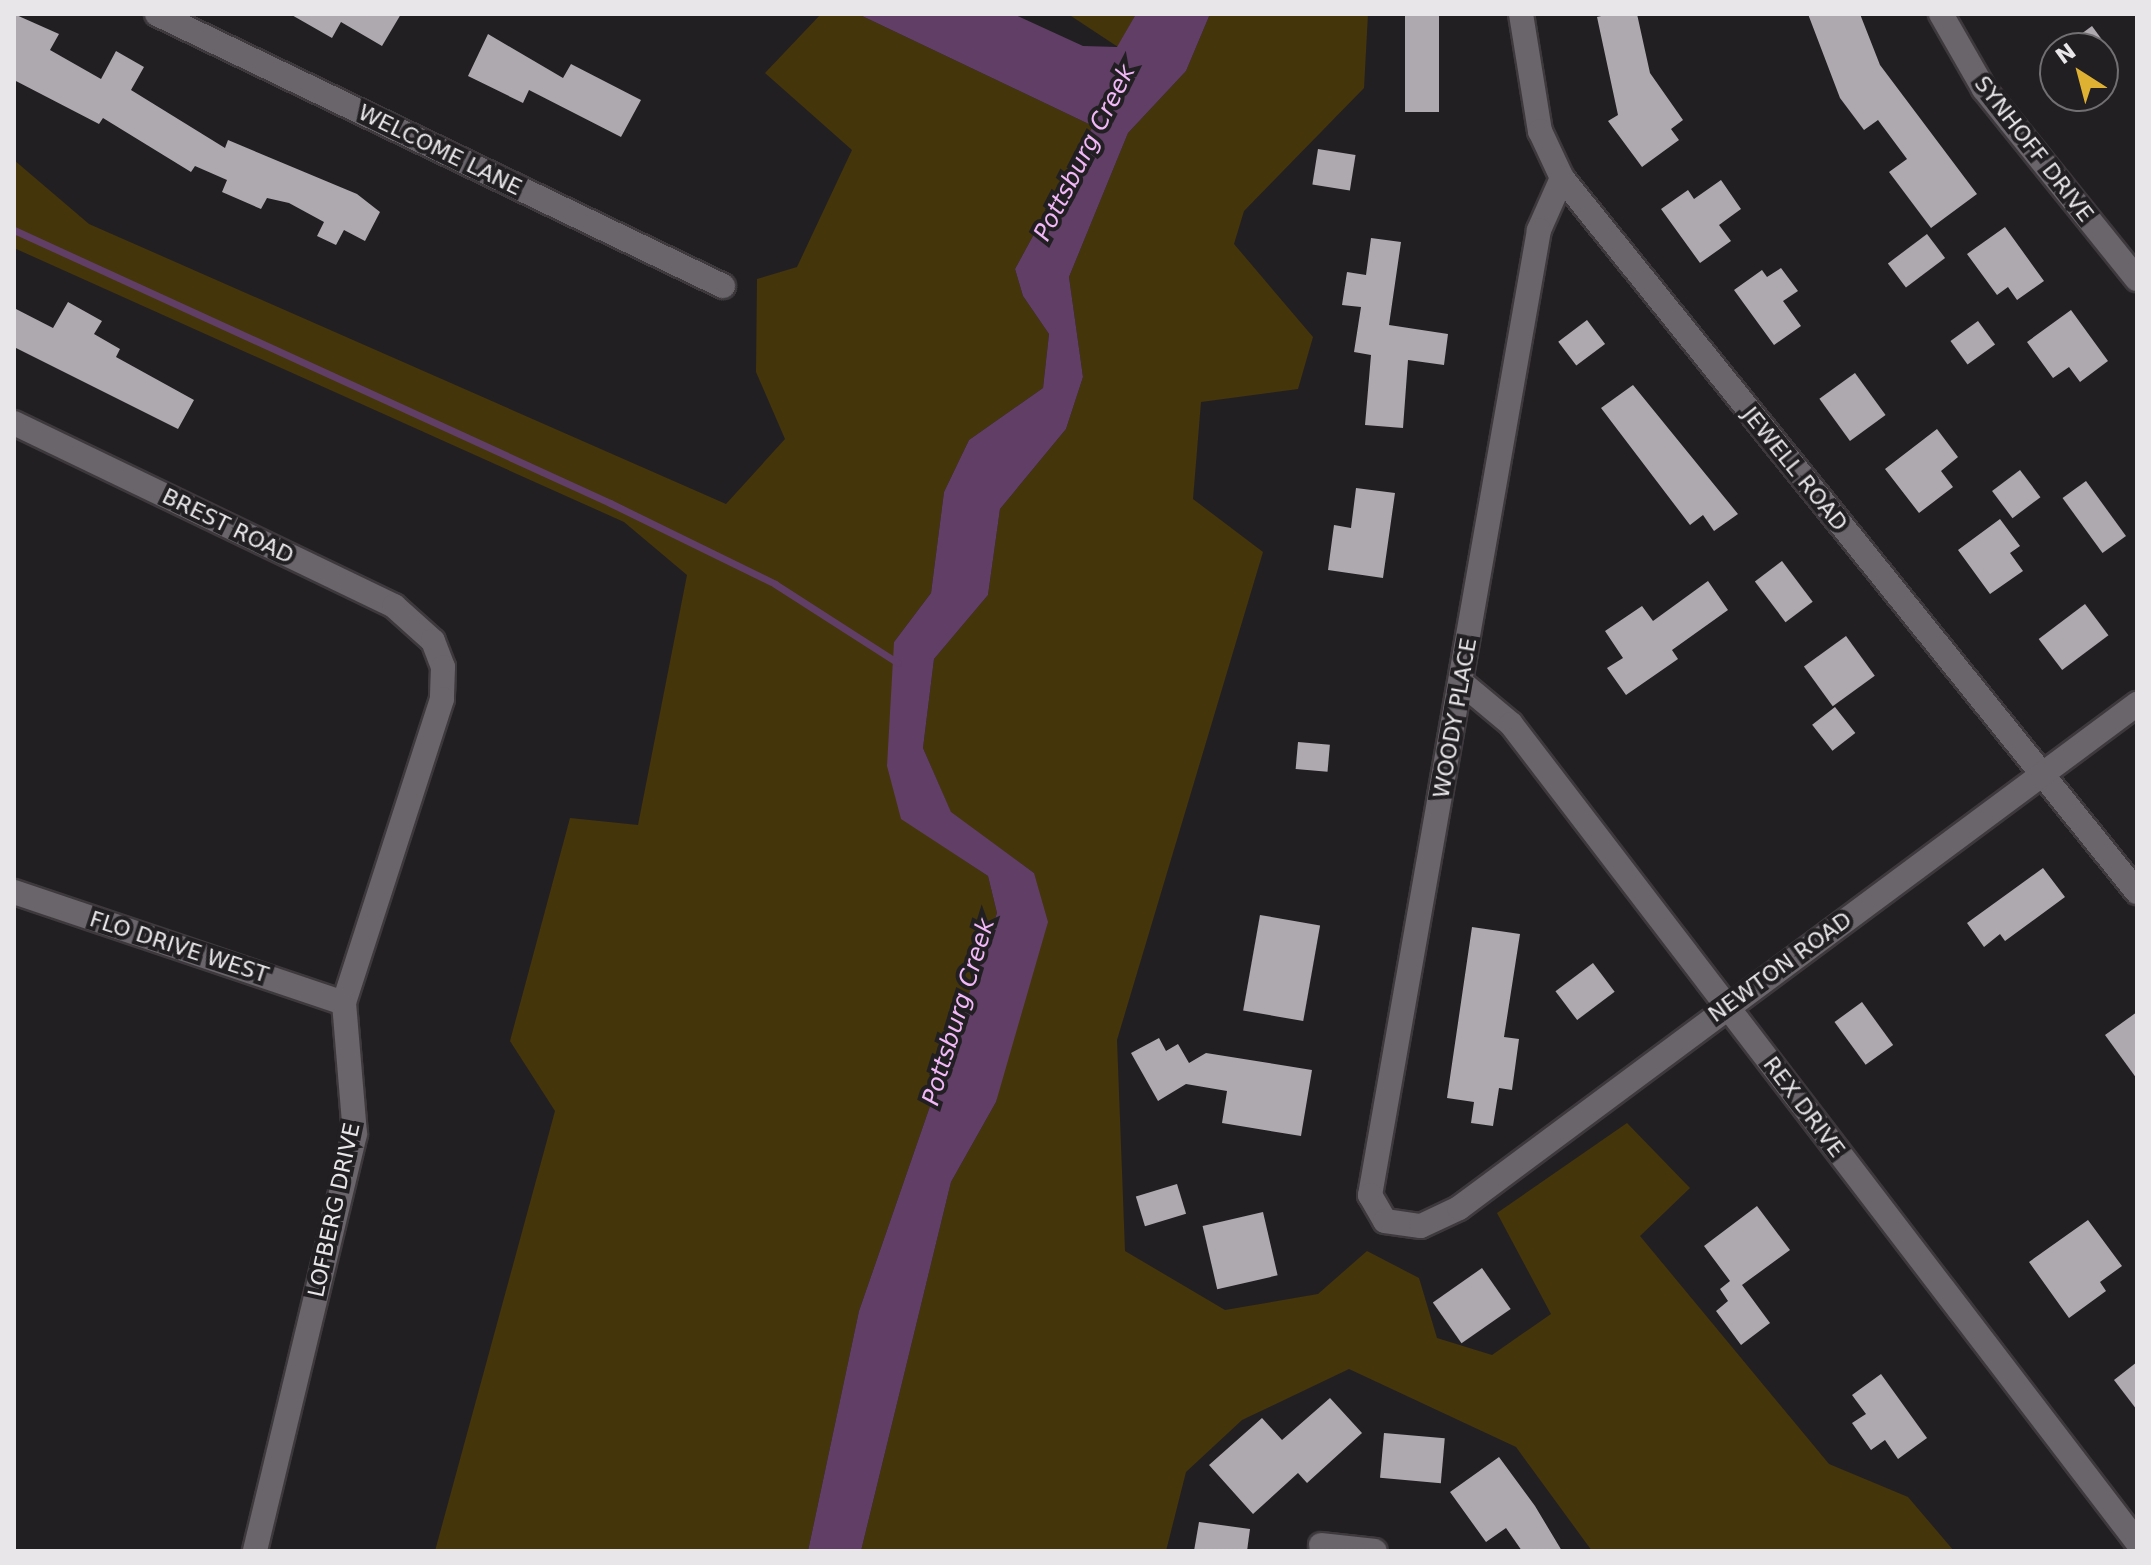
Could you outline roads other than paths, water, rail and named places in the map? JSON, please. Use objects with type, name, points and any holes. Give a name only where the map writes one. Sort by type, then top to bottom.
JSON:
[{"type":"street","name":"WELCOME LANE","points":[[157,14],[723,286]]},
{"type":"street","name":"JEWELL ROAD","points":[[1521,14],[1540,131],[1562,178],[2137,892]]},
{"type":"street","name":"SYNHOFF DRIVE","points":[[1941,14],[1984,89],[2137,279]]},
{"type":"street","name":"WOODY PLACE","points":[[1421,1226],[1385,1221],[1370,1195],[1539,230],[1562,178]]},
{"type":"street","name":"BREST ROAD","points":[[16,431],[394,606],[433,641]]},
{"type":"street","name":"LOFBERG DRIVE","points":[[255,1551],[355,1134],[344,1003],[442,699],[443,667],[433,641]]},
{"type":"street","name":"REX DRIVE","points":[[1462,683],[1511,724],[2137,1542]]},
{"type":"street","name":"NEWTON ROAD","points":[[1421,1226],[1459,1208],[2137,704]]},
{"type":"street","name":"FLO DRIVE WEST","points":[[14,892],[344,1003]]},
{"type":"street","points":[[1321,1545],[1375,1551]]},
{"type":"water","name":"Pottsburg Creek","points":[[858,14],[1013,14],[1083,46],[1117,47],[1136,14],[1210,14],[1186,71],[1128,133],[1069,277],[1083,377],[1066,429],[1000,509],[988,595],[934,659],[923,748],[951,812],[1034,873],[1048,922],[996,1102],[951,1182],[861,1551],[808,1551],[859,1311],[997,913],[988,876],[901,819],[887,766],[894,642],[931,593],[944,492],[969,440],[1043,388],[1049,334],[1023,296],[1015,269],[1093,126]]},
{"type":"waterway","points":[[14,230],[610,503],[775,584],[898,663]]}]
